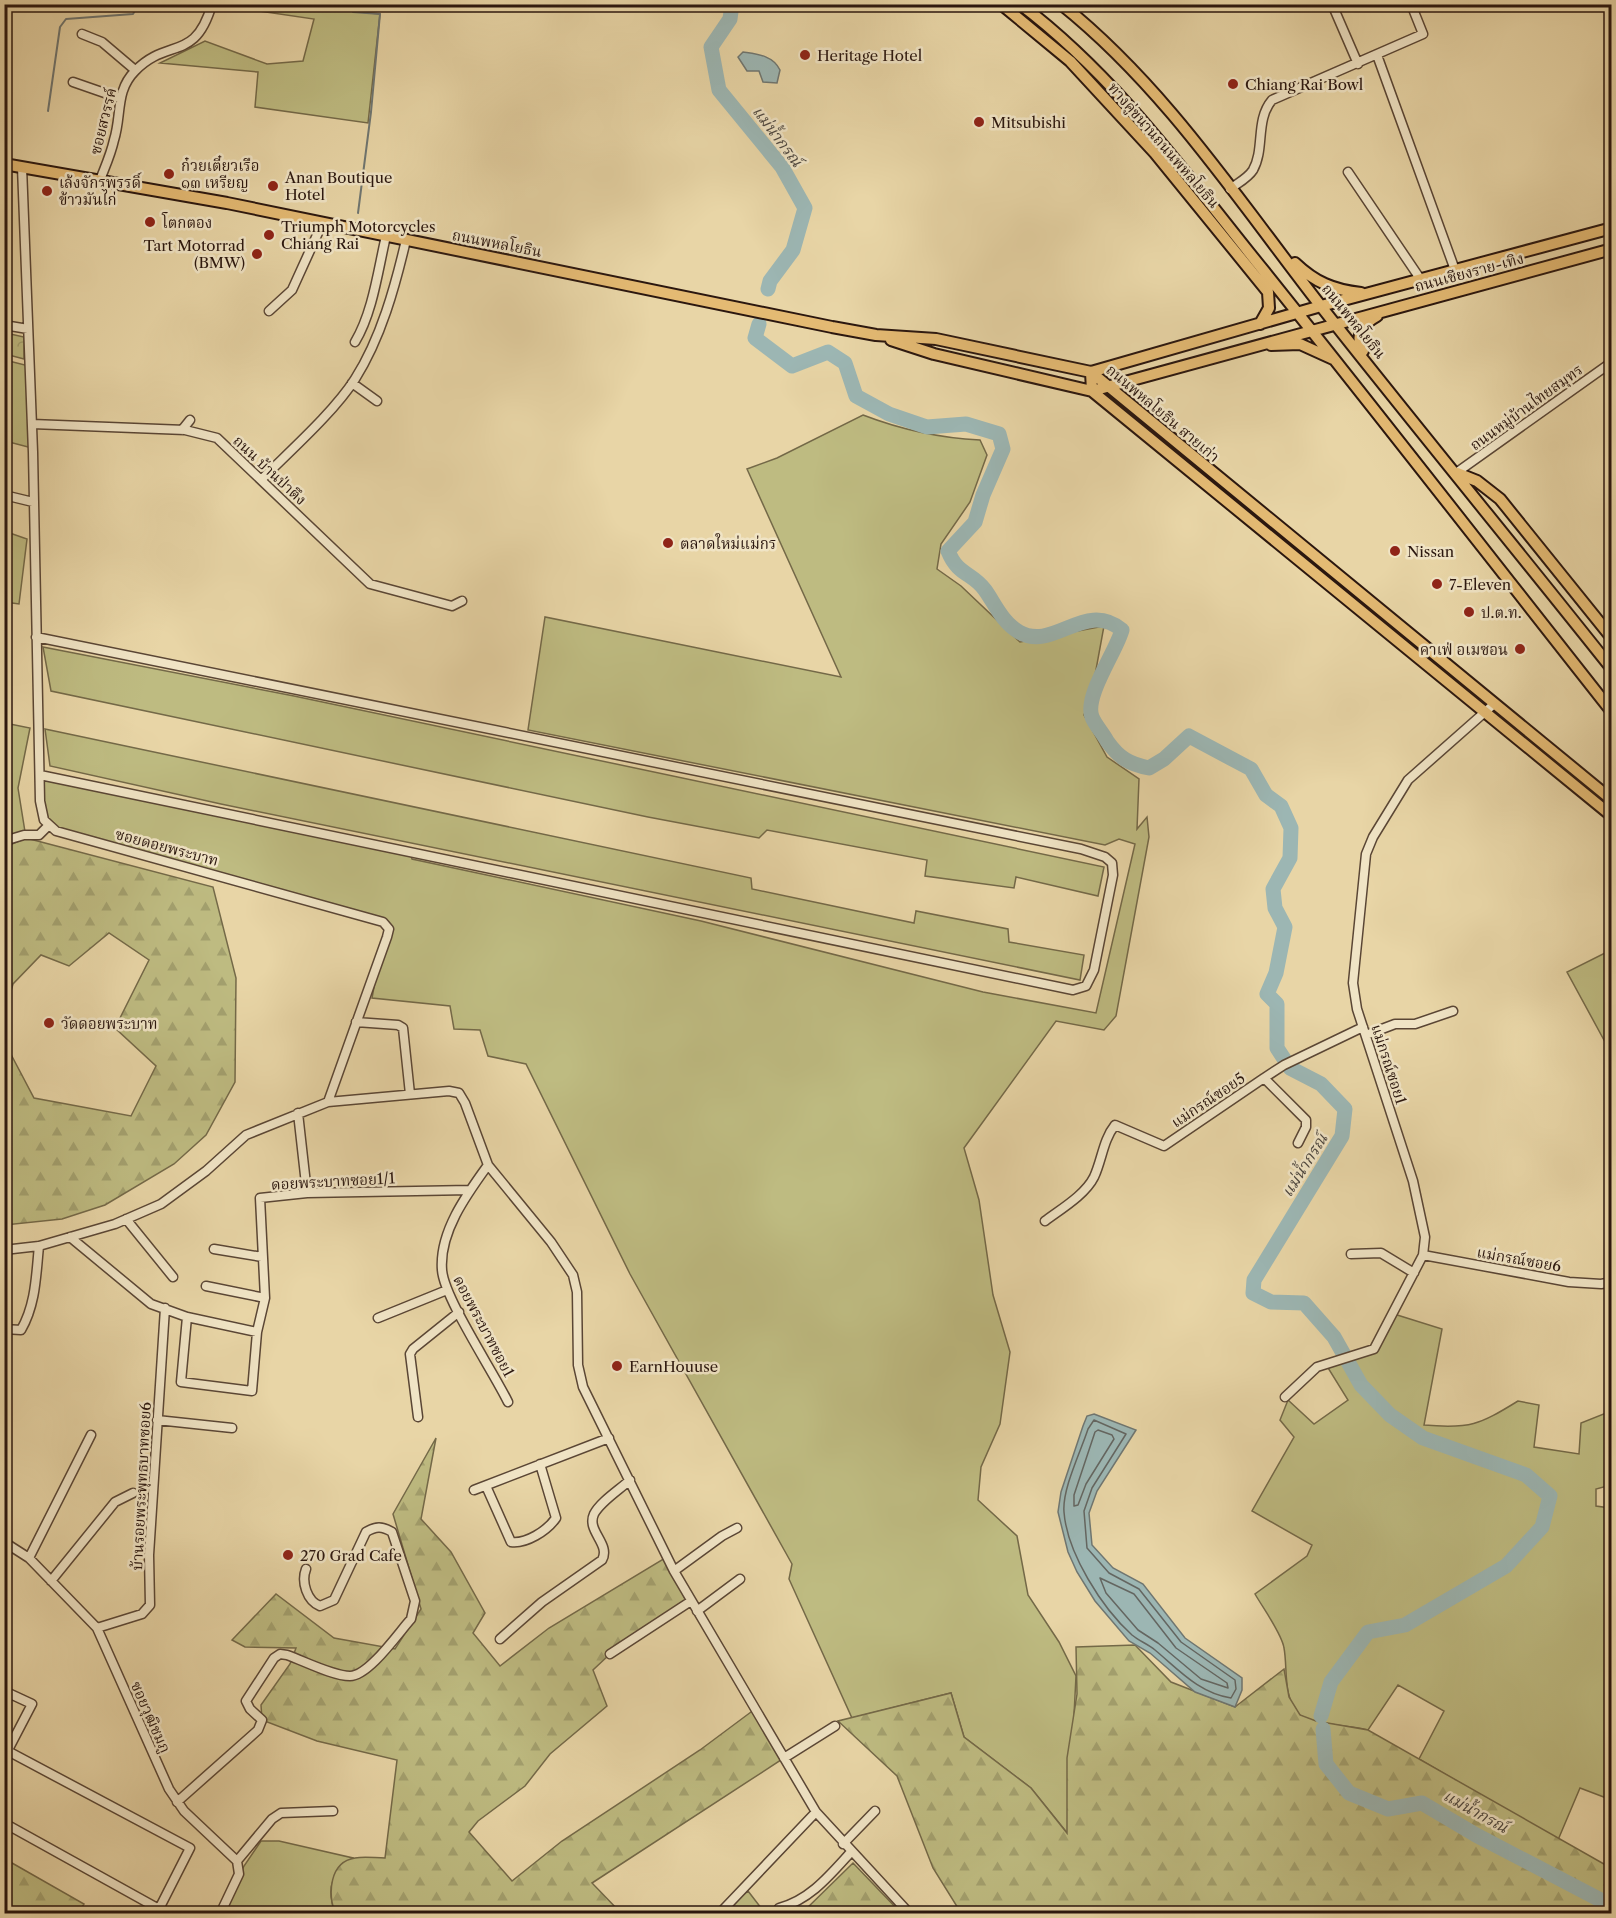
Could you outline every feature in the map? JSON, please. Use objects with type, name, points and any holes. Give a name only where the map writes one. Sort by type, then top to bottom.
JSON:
[{"type":"main road","name":"ทางคู่ขนานถนนพหลโยธิน","points":[[1001,4],[1070,61],[1155,153],[1268,292],[1269,308],[1260,324]]},
{"type":"main road","points":[[1020,4],[1070,45],[1106,80],[1185,173],[1336,360],[1611,712]]},
{"type":"main road","name":"ถนนพหลโยธิน","points":[[1060,4],[1085,24],[1159,99],[1335,324],[1369,363],[1611,669]]},
{"type":"main road","points":[[1155,153],[1185,173]]},
{"type":"main road","name":"ถนนพหลโยธิน","points":[[4,164],[100,180],[386,236],[876,335],[934,354],[1092,391],[1252,345],[1335,324]]},
{"type":"main road","name":"ถนนพหลโยธิน","points":[[876,335],[936,339],[1091,372],[1321,306],[1611,228]]},
{"type":"main road","points":[[1273,243],[1319,283],[1338,290],[1370,294]]},
{"type":"main road","name":"ถนนเชียงราย-เทิง","points":[[1335,324],[1611,249]]},
{"type":"main road","points":[[1369,363],[1359,342],[1359,333],[1363,326],[1387,309]]},
{"type":"main road","points":[[1252,345],[1300,344],[1336,360]]},
{"type":"main road","name":"ถนนพหลโยธิน สายเก่า","points":[[1091,372],[1611,800]]},
{"type":"main road","name":"ถนนพหลโยธิน สายเก่า","points":[[1091,372],[1092,391],[1611,816]]},
{"type":"main road","points":[[1132,406],[1124,390],[1137,377]]},
{"type":"main road","points":[[1456,473],[1477,481],[1500,499],[1611,638]]},
{"type":"street","name":"ซอยสวรรค์","points":[[100,180],[114,141],[119,98],[135,70],[156,56],[190,44],[208,20],[213,4]]},
{"type":"street","points":[[1332,4],[1358,64]]},
{"type":"street","points":[[1230,189],[1252,172],[1256,163],[1264,114],[1272,100],[1423,34],[1411,4]]},
{"type":"street","points":[[82,34],[102,42],[135,70]]},
{"type":"street","points":[[1377,55],[1455,270]]},
{"type":"street","points":[[73,82],[119,98]]},
{"type":"street","points":[[4,841],[24,835],[39,835],[48,826],[42,812],[40,775],[32,424],[22,167]]},
{"type":"street","points":[[1348,172],[1421,280]]},
{"type":"street","points":[[269,311],[292,291],[322,224]]},
{"type":"street","points":[[355,342],[375,285],[386,236]]},
{"type":"street","points":[[261,480],[310,430],[353,381],[380,327],[406,240]]},
{"type":"street","points":[[4,325],[28,329]]},
{"type":"street","name":"ถนนหมู่บ้านไทยสมุทร","points":[[1456,473],[1611,363]]},
{"type":"street","points":[[353,381],[377,401]]},
{"type":"street","points":[[182,430],[190,420]]},
{"type":"street","name":"ถนน บ้านป่าตึง","points":[[32,424],[182,430],[217,438],[370,584],[452,606],[462,601]]},
{"type":"street","points":[[4,495],[33,502]]},
{"type":"street","points":[[36,637],[1081,849],[1105,857],[1112,863],[1113,875],[1094,970],[1086,986],[1073,990],[40,775]]},
{"type":"street","name":"แม่กรณ์ซอย1","points":[[1285,1397],[1317,1367],[1374,1349],[1423,1255],[1425,1237],[1413,1181],[1364,1031],[1353,983],[1365,854],[1408,780],[1494,704]]},
{"type":"street","name":"ซอยดอยพระบาท","points":[[48,826],[56,831],[383,922],[389,928],[387,937],[328,1102]]},
{"type":"street","points":[[1298,1143],[1306,1127],[1306,1119],[1264,1078],[1297,1059],[1364,1031],[1395,1024],[1415,1024],[1454,1011]]},
{"type":"street","points":[[356,1023],[398,1025],[403,1028],[410,1094]]},
{"type":"street","name":"แม่กรณ์ซอย5","points":[[1045,1221],[1083,1192],[1093,1179],[1108,1133],[1115,1125],[1164,1146],[1264,1078]]},
{"type":"street","points":[[4,1250],[39,1246],[70,1237],[126,1219],[161,1204],[206,1171],[246,1135],[328,1102],[448,1091],[459,1093],[488,1165],[551,1242],[573,1275],[577,1292],[578,1365],[583,1387],[674,1571],[816,1812],[843,1844],[910,1914]]},
{"type":"street","points":[[298,1113],[307,1193]]},
{"type":"street","name":"ดอยพระบาทซอย1","points":[[488,1165],[470,1190],[454,1221],[444,1250],[441,1268],[447,1290],[508,1402]]},
{"type":"street","name":"ดอยพระบาทซอย1/1","points":[[187,1317],[181,1382],[252,1391],[257,1332],[265,1298],[260,1198],[307,1193],[470,1190]]},
{"type":"street","points":[[126,1219],[173,1277]]},
{"type":"street","points":[[70,1237],[151,1304],[187,1317],[257,1332]]},
{"type":"street","points":[[4,1329],[21,1330],[28,1319],[34,1296],[39,1246]]},
{"type":"street","points":[[214,1249],[262,1257]]},
{"type":"street","points":[[1352,1254],[1381,1253],[1414,1273]]},
{"type":"street","name":"แม่กรณ์ซอย6","points":[[1423,1255],[1569,1282],[1601,1284],[1611,1282]]},
{"type":"street","points":[[206,1286],[265,1298]]},
{"type":"street","points":[[378,1318],[447,1290]]},
{"type":"street","name":"บ้านรอยพระพุทธบาทซอย6","points":[[97,1628],[142,1614],[150,1605],[149,1555],[165,1308]]},
{"type":"street","points":[[418,1417],[410,1354],[413,1349],[459,1312]]},
{"type":"street","points":[[157,1420],[232,1428]]},
{"type":"street","points":[[29,1558],[91,1435]]},
{"type":"street","points":[[474,1490],[609,1438]]},
{"type":"street","points":[[486,1486],[511,1542],[525,1541],[551,1524],[555,1518],[540,1464]]},
{"type":"street","points":[[500,1639],[542,1602],[602,1560],[604,1548],[593,1524],[594,1514],[630,1480]]},
{"type":"street","points":[[51,1581],[115,1502],[133,1493]]},
{"type":"street","points":[[177,1802],[258,1730],[262,1720],[250,1709],[246,1701],[274,1658],[280,1654],[288,1655],[346,1676],[359,1674],[371,1664],[411,1618],[415,1610],[415,1601],[392,1532],[384,1527],[374,1527],[366,1532],[334,1600],[326,1605],[320,1606],[310,1599],[303,1579],[306,1569]]},
{"type":"street","points":[[674,1571],[722,1536],[737,1528]]},
{"type":"street","name":"ซอยวุฒิชมภู","points":[[4,1542],[29,1558],[97,1628],[177,1802],[237,1861]]},
{"type":"street","points":[[697,1611],[740,1578]]},
{"type":"street","points":[[610,1654],[691,1600]]},
{"type":"street","points":[[4,1691],[32,1704],[6,1749],[190,1848],[159,1909],[4,1823]]},
{"type":"street","points":[[784,1758],[835,1726]]},
{"type":"street","points":[[220,1914],[239,1874],[237,1861],[272,1819],[281,1814],[333,1811]]},
{"type":"street","points":[[843,1844],[875,1811]]},
{"type":"street","points":[[718,1914],[816,1812]]},
{"type":"street","points":[[779,1908],[802,1899],[851,1852]]},
{"type":"green space","points":[[218,5],[361,5],[361,12],[380,14],[368,123],[255,107],[258,72],[160,63],[205,41],[267,64],[303,61],[314,19]]},
{"type":"green space","points":[[6,333],[24,337],[24,359],[5,354]]},
{"type":"green space","points":[[5,360],[29,366],[32,448],[5,441]]},
{"type":"green space","points":[[863,415],[920,432],[980,440],[987,455],[970,502],[941,544],[937,569],[961,586],[1020,642],[1104,626],[1091,697],[1084,715],[1107,757],[1139,779],[1137,829],[1147,817],[1149,837],[1116,1016],[1104,1030],[1056,1021],[964,1148],[979,1200],[993,1295],[1010,1352],[1000,1424],[981,1467],[978,1500],[1017,1536],[1028,1595],[1059,1642],[1076,1676],[1068,1834],[1031,1788],[964,1737],[951,1693],[852,1718],[789,1579],[792,1564],[630,1274],[526,1064],[488,1056],[480,1030],[454,1029],[450,1006],[372,998],[386,921],[48,826],[40,775],[410,852],[412,859],[701,921],[983,992],[1096,1013],[1135,844],[1119,839],[1105,845],[528,730],[545,617],[841,677],[747,469],[777,458]]},
{"type":"green space","points":[[4,531],[27,539],[19,604],[5,602]]},
{"type":"green space","points":[[43,647],[294,696],[1104,867],[1098,896],[1016,877],[1014,888],[925,876],[927,860],[767,830],[759,838],[648,817],[51,691]]},
{"type":"green space","points":[[5,723],[30,728],[18,788],[26,838],[5,847]]},
{"type":"green space","points":[[45,729],[751,878],[752,889],[914,923],[916,911],[1008,929],[1009,942],[1084,955],[1080,980],[221,804],[50,766]]},
{"type":"green space","points":[[26,838],[213,887],[236,978],[235,1082],[206,1135],[174,1164],[105,1205],[62,1219],[5,1225],[5,1043],[34,1098],[131,1116],[156,1066],[115,1028],[149,960],[109,933],[69,966],[41,955],[13,984],[5,1012],[5,847]]},
{"type":"green space","points":[[1611,950],[1611,1053],[1567,972]]},
{"type":"green space","points":[[1394,1314],[1442,1329],[1424,1425],[1474,1424],[1518,1401],[1539,1405],[1534,1447],[1579,1454],[1581,1423],[1611,1411],[1611,1485],[1596,1489],[1596,1506],[1610,1508],[1612,1511],[1612,1794],[1609,1799],[1580,1788],[1558,1840],[1419,1759],[1444,1711],[1398,1685],[1368,1730],[1322,1723],[1300,1715],[1294,1708],[1288,1692],[1283,1642],[1255,1594],[1307,1556],[1312,1545],[1252,1511],[1294,1437],[1280,1420],[1288,1400],[1314,1424],[1348,1400],[1325,1363],[1375,1351]]},
{"type":"green space","points":[[436,1438],[421,1519],[451,1552],[485,1613],[473,1633],[500,1666],[549,1628],[665,1558],[687,1603],[610,1654],[593,1670],[607,1706],[550,1754],[525,1786],[478,1821],[469,1832],[512,1881],[562,1841],[700,1750],[755,1709],[784,1758],[592,1883],[621,1913],[335,1913],[331,1888],[335,1872],[340,1866],[355,1858],[385,1858],[397,1760],[317,1741],[262,1720],[261,1705],[290,1664],[296,1648],[245,1647],[232,1640],[276,1594],[334,1638],[395,1649],[421,1609],[393,1514]]},
{"type":"green space","points":[[1135,1645],[1171,1682],[1235,1707],[1284,1669],[1289,1697],[1300,1715],[1316,1721],[1368,1730],[1611,1868],[1611,1913],[961,1913],[933,1868],[897,1776],[838,1721],[951,1693],[964,1737],[1031,1788],[1067,1833],[1067,1758],[1077,1694],[1076,1647]]},
{"type":"green space","points":[[261,1841],[279,1841],[353,1858],[340,1870],[332,1882],[331,1896],[335,1913],[222,1914],[244,1866]]},
{"type":"green space","points":[[5,1859],[84,1904],[78,1913],[5,1913]]},
{"type":"green space","points":[[853,1863],[901,1913],[802,1913]]},
{"type":"green space","points":[[748,1891],[765,1913],[720,1914]]},
{"type":"water","points":[[743,52],[764,56],[773,61],[780,70],[777,83],[763,82],[759,71],[747,71],[738,57]]},
{"type":"water","points":[[1094,1414],[1136,1430],[1097,1491],[1089,1513],[1092,1545],[1113,1568],[1143,1584],[1185,1638],[1242,1678],[1242,1690],[1235,1707],[1195,1692],[1150,1653],[1129,1641],[1095,1601],[1077,1572],[1068,1552],[1058,1512],[1061,1492],[1083,1426],[1087,1416]]},
{"type":"waterway","points":[[48,111],[60,27],[66,19],[133,14],[139,4]]},
{"type":"waterway","points":[[354,4],[353,12],[380,14],[371,112],[358,213]]},
{"type":"waterway","name":"แม่น้ำกรณ์","points":[[732,4],[730,19],[711,47],[719,90],[782,167],[805,208],[793,250],[770,281],[768,289]]},
{"type":"waterway","name":"แม่น้ำกรณ์","points":[[759,324],[755,338],[792,366],[828,352],[845,363],[856,396],[889,414],[927,427],[966,424],[999,434],[1003,449],[983,495],[975,522],[948,551],[956,565],[980,584],[1003,618],[1019,632],[1032,636],[1045,636],[1082,622],[1095,620],[1108,622],[1122,630],[1096,686],[1091,708],[1093,720],[1111,747],[1125,759],[1149,768],[1164,759],[1189,736],[1251,769],[1266,795],[1281,806],[1291,828],[1290,858],[1273,889],[1275,908],[1285,927],[1276,973],[1267,994],[1277,1004],[1277,1048],[1290,1068],[1321,1084],[1345,1109],[1342,1136],[1254,1280],[1253,1293],[1271,1302],[1304,1303],[1334,1337],[1361,1385],[1390,1415],[1423,1438],[1526,1475],[1550,1496],[1542,1527],[1506,1566],[1405,1625],[1368,1632],[1331,1682],[1321,1716]]},
{"type":"waterway","name":"แม่น้ำกรณ์","points":[[1323,1729],[1326,1764],[1349,1793],[1388,1809],[1422,1803],[1476,1835],[1612,1906]]},
{"type":"place","name":"Heritage Hotel","points":[[805,55]]},
{"type":"place","name":"Chiang Rai Bowl","points":[[1233,84]]},
{"type":"place","name":"Mitsubishi","points":[[979,122]]},
{"type":"place","name":"ก๋วยเตี๋ยวเรือ ๑๓ เหรียญ","points":[[169,174]]},
{"type":"place","name":"Anan Boutique Hotel","points":[[273,186]]},
{"type":"place","name":"เล้งจักรพรรดิ์ ข้าวมันไก่","points":[[47,191]]},
{"type":"place","name":"โตกตอง","points":[[150,222]]},
{"type":"place","name":"Triumph Motorcycles Chiang Rai","points":[[269,235]]},
{"type":"place","name":"Tart Motorrad (BMW)","points":[[257,254]]},
{"type":"place","name":"ตลาดใหม่แม่กร","points":[[668,543]]},
{"type":"place","name":"Nissan","points":[[1395,551]]},
{"type":"place","name":"7-Eleven","points":[[1437,584]]},
{"type":"place","name":"ป.ต.ท.","points":[[1469,612]]},
{"type":"place","name":"คาเฟ่ อเมซอน","points":[[1520,649]]},
{"type":"place","name":"วัดดอยพระบาท","points":[[49,1023]]},
{"type":"place","name":"EarnHouuse","points":[[617,1366]]},
{"type":"place","name":"270 Grad Cafe","points":[[288,1555]]}]
